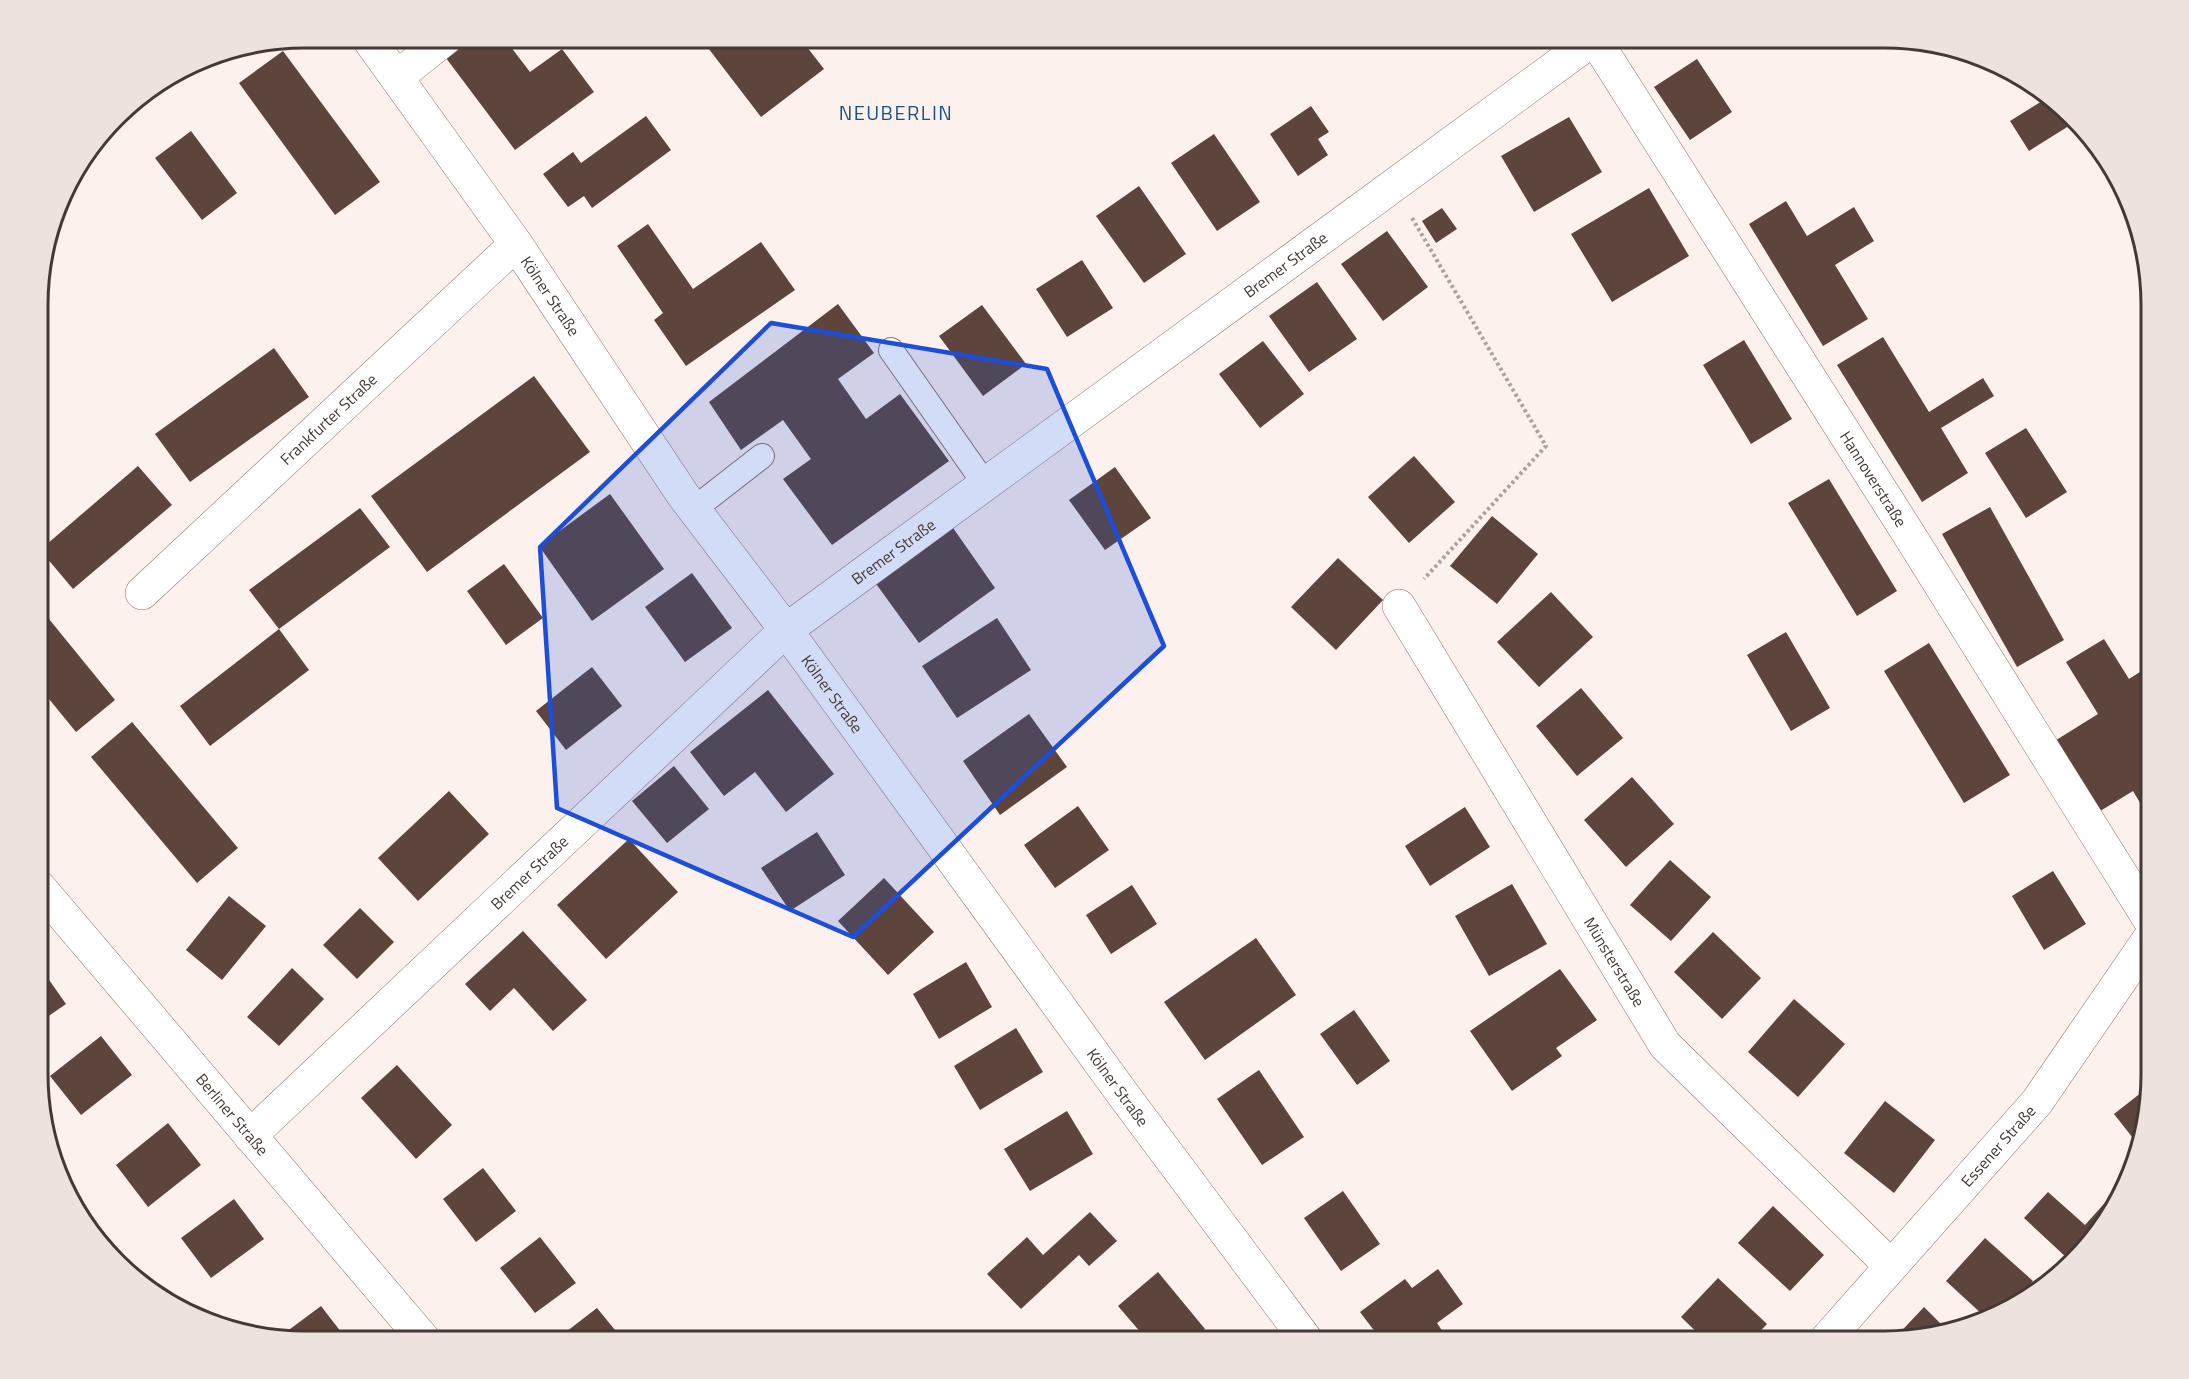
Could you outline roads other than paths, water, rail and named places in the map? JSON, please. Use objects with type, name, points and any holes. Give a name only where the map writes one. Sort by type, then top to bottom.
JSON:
[{"type":"street","name":"Kölner Straße","points":[[376,48],[516,244],[693,508],[786,630],[1122,1093],[1300,1331]]},
{"type":"street","points":[[397,77],[434,48]]},
{"type":"street","name":"Bremer Straße","points":[[250,1136],[786,630],[1580,48]]},
{"type":"street","name":"Hannoverstraße","points":[[1600,48],[2141,906]]},
{"type":"street","name":"Frankfurter Straße","points":[[142,593],[516,244]]},
{"type":"street","name":"Münsterstraße","points":[[1399,606],[1665,1045],[1891,1266]]},
{"type":"street","name":"Berliner Straße","points":[[48,897],[416,1331]]},
{"type":"street","name":"Essener Straße","points":[[1834,1331],[2037,1102],[2141,951]]},
{"type":"lane","points":[[891,350],[986,483]]},
{"type":"lane","points":[[693,508],[762,456]]},
{"type":"district","name":"NEUBERLIN","points":[[896,113]]}]
